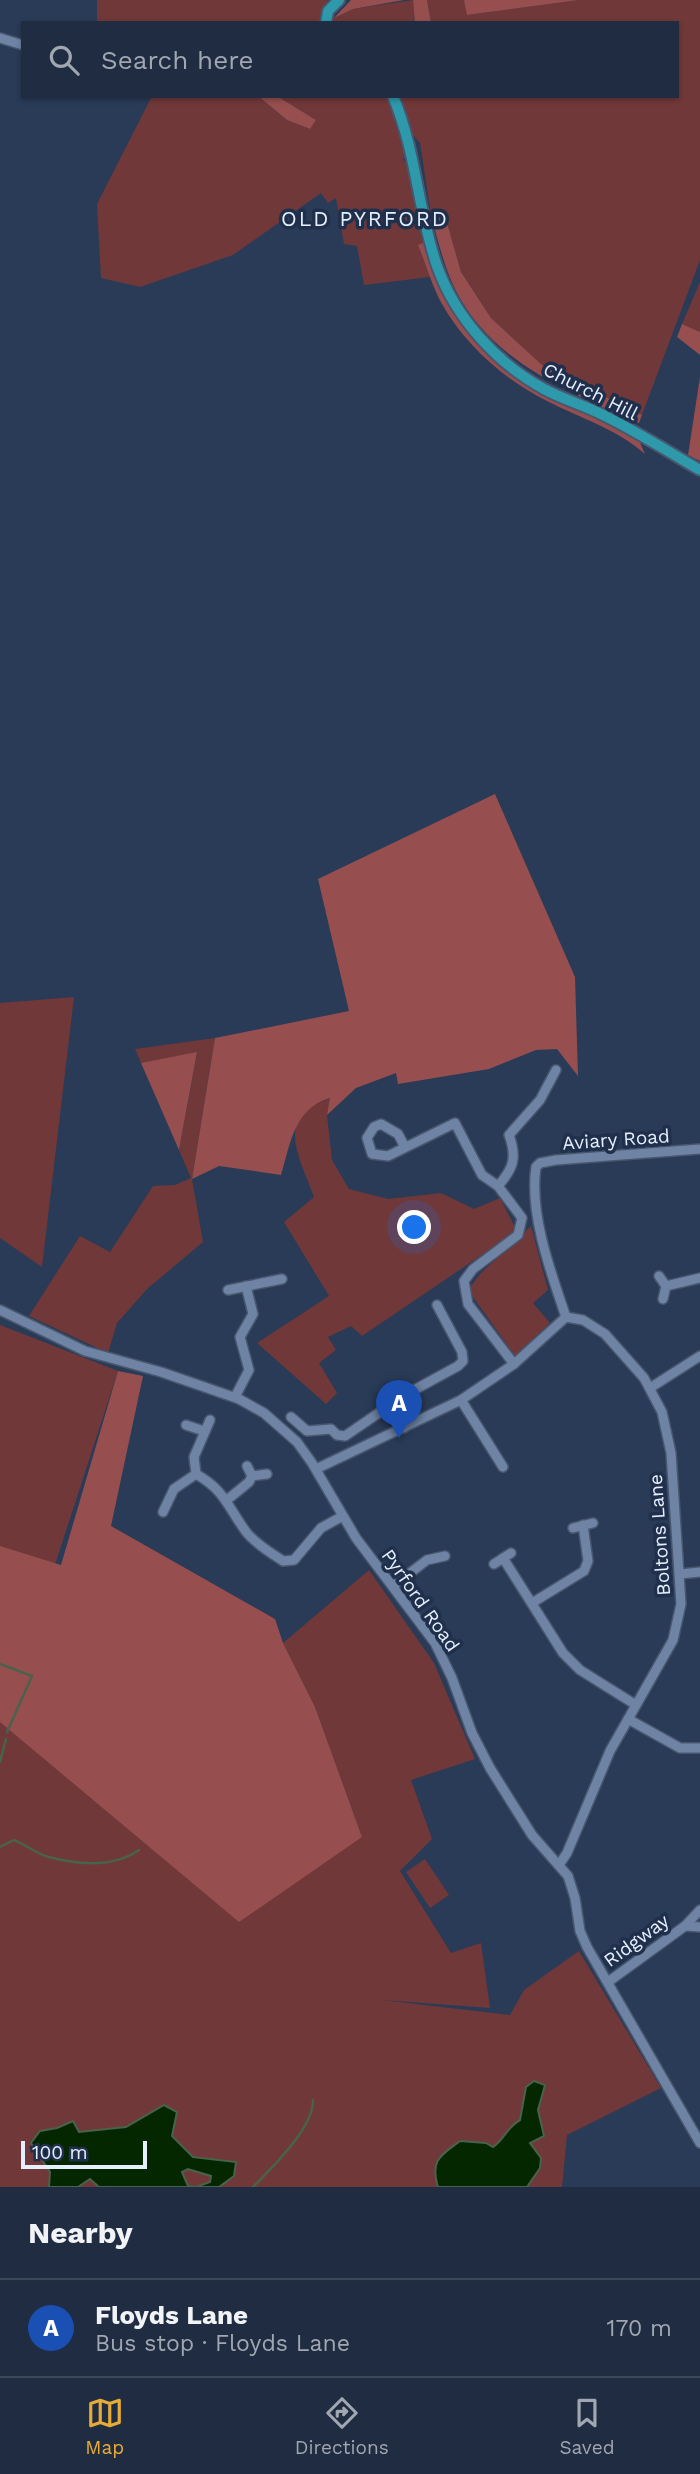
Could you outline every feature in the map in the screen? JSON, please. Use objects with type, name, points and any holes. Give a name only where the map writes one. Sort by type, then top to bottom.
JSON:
[{"type":"main road","points":[[326,21],[328,11],[339,0]]},
{"type":"main road","name":"Church Hill","points":[[394,98],[412,146],[423,218],[431,249],[449,295],[466,321],[497,354],[531,381],[615,420],[700,470]]},
{"type":"street","points":[[0,38],[21,44]]},
{"type":"street","points":[[498,1186],[513,1165],[515,1154],[509,1135],[540,1100],[556,1070]]},
{"type":"street","points":[[404,1147],[455,1123],[482,1175],[498,1186],[522,1217],[518,1236],[472,1269],[464,1281],[468,1304],[514,1364]]},
{"type":"street","name":"Aviary Road","points":[[566,1317],[546,1254],[535,1190],[536,1167],[540,1163],[556,1160],[700,1149]]},
{"type":"street","points":[[659,1276],[666,1286],[663,1299]]},
{"type":"street","points":[[666,1286],[700,1278]]},
{"type":"street","points":[[228,1290],[282,1279]]},
{"type":"street","points":[[235,1397],[249,1370],[240,1337],[253,1314],[246,1286]]},
{"type":"street","points":[[291,1417],[307,1430],[331,1429],[343,1437],[463,1361],[463,1352],[437,1305]]},
{"type":"street","name":"Pyrford Road","points":[[0,1310],[73,1347],[235,1397],[264,1412],[282,1428],[316,1469],[341,1517],[440,1652],[472,1733],[490,1768],[532,1835],[559,1865],[573,1889],[580,1931],[608,1982],[696,2125],[700,2143]]},
{"type":"street","points":[[316,1469],[461,1400],[514,1364],[566,1317]]},
{"type":"street","name":"Boltons Lane","points":[[559,1865],[568,1853],[610,1751],[673,1640],[681,1604],[669,1435],[650,1388],[605,1334],[583,1320],[566,1317]]},
{"type":"street","points":[[650,1388],[700,1356]]},
{"type":"street","points":[[461,1400],[503,1467]]},
{"type":"street","points":[[390,1405],[404,1428]]},
{"type":"street","points":[[196,1475],[194,1457],[210,1420]]},
{"type":"street","points":[[186,1425],[204,1432]]},
{"type":"street","points":[[247,1466],[252,1476]]},
{"type":"street","points":[[252,1476],[267,1474]]},
{"type":"street","points":[[162,1505],[182,1481],[196,1475],[210,1482],[228,1500],[249,1535],[288,1562],[294,1560],[321,1528],[341,1517]]},
{"type":"street","points":[[228,1500],[249,1482],[252,1476]]},
{"type":"street","points":[[531,1603],[578,1576],[586,1566],[583,1525]]},
{"type":"street","points":[[494,1564],[507,1555],[531,1603],[563,1653],[580,1670],[636,1705]]},
{"type":"street","points":[[393,1586],[427,1560],[445,1556]]},
{"type":"street","points":[[680,1574],[700,1572]]},
{"type":"street","points":[[628,1719],[680,1748],[700,1748]]},
{"type":"street","name":"Ridgway","points":[[608,1982],[685,1926],[700,1910]]},
{"type":"street","name":"Ridgway","points":[[685,1926],[700,1927]]},
{"type":"shaded area","points":[[97,0],[328,0],[320,21],[97,21]]},
{"type":"shaded area","points":[[351,0],[404,0],[353,9],[334,18]]},
{"type":"shaded area","points":[[413,0],[415,21],[334,21],[334,18],[353,9]]},
{"type":"shaded area","points":[[413,0],[427,0],[431,21],[415,21]]},
{"type":"shaded area","points":[[427,0],[464,0],[468,15],[579,0],[700,0],[700,260],[642,415],[542,365],[491,318],[461,272],[444,212],[431,215],[420,143],[411,133],[399,98],[679,98],[679,21],[431,21]]},
{"type":"shaded area","points":[[464,0],[579,0],[467,15]]},
{"type":"shaded area","points":[[151,98],[260,98],[287,120],[310,129],[316,120],[280,98],[389,98],[399,121],[406,156],[403,159],[411,171],[425,242],[419,245],[430,277],[364,285],[357,246],[344,244],[336,198],[328,203],[321,193],[233,255],[140,287],[101,278],[97,204]]},
{"type":"shaded area","points":[[260,98],[280,98],[316,120],[310,129],[287,120]]},
{"type":"shaded area","points":[[444,212],[461,272],[491,318],[542,365],[642,415],[639,423],[561,387],[512,356],[490,338],[472,316],[448,273],[431,215]]},
{"type":"shaded area","points":[[425,242],[437,274],[499,359],[637,436],[645,454],[610,431],[532,393],[487,360],[462,333],[442,304],[418,245]]},
{"type":"shaded area","points":[[700,282],[700,332],[682,324]]},
{"type":"shaded area","points":[[682,324],[700,332],[700,355],[677,337]]},
{"type":"shaded area","points":[[700,377],[700,461],[688,455]]},
{"type":"shaded area","points":[[495,794],[575,977],[578,1076],[557,1049],[536,1050],[489,1069],[398,1084],[396,1073],[356,1088],[327,1115],[330,1098],[309,1110],[301,1118],[291,1139],[281,1175],[219,1166],[192,1179],[215,1038],[349,1011],[318,879]]},
{"type":"shaded area","points":[[74,997],[42,1267],[0,1238],[0,1003]]},
{"type":"shaded area","points":[[215,1038],[192,1179],[203,1242],[147,1289],[117,1323],[108,1353],[29,1316],[80,1236],[110,1252],[153,1186],[175,1185],[191,1178],[179,1150],[197,1053],[141,1063],[135,1049]]},
{"type":"shaded area","points":[[197,1052],[179,1150],[141,1063]]},
{"type":"shaded area","points":[[331,1098],[327,1115],[332,1160],[349,1189],[388,1199],[441,1193],[474,1209],[500,1198],[517,1231],[362,1336],[351,1326],[328,1337],[336,1350],[319,1363],[337,1393],[326,1404],[257,1343],[329,1296],[284,1222],[314,1197],[297,1152],[296,1126],[302,1115],[313,1106]]},
{"type":"shaded area","points":[[531,1226],[548,1290],[533,1303],[550,1323],[515,1356],[468,1290],[480,1274]]},
{"type":"shaded area","points":[[0,1325],[118,1371],[9,1706],[362,1837],[315,1707],[283,1643],[369,1570],[434,1663],[475,1759],[411,1780],[432,1839],[400,1871],[451,1953],[481,1943],[490,2008],[382,2000],[510,2015],[524,1990],[579,1951],[661,2088],[567,2135],[562,2187],[0,2187]]},
{"type":"shaded area","points":[[118,1371],[143,1376],[111,1526],[275,1619],[283,1643],[315,1707],[362,1837],[239,1922],[0,1722],[0,1546],[61,1565]]},
{"type":"shaded area","points":[[425,1859],[449,1895],[430,1908],[406,1872]]},
{"type":"shaded area","points":[[534,2081],[545,2085],[538,2110],[544,2136],[530,2143],[541,2158],[540,2168],[527,2187],[438,2187],[435,2171],[438,2159],[460,2141],[486,2143],[493,2147],[497,2144],[520,2120],[526,2087]]},
{"type":"shaded area","points":[[164,2105],[177,2112],[172,2136],[193,2157],[236,2162],[234,2176],[219,2187],[196,2187],[99,2187],[90,2179],[78,2187],[49,2187],[50,2172],[31,2143],[40,2131],[73,2121],[79,2132],[126,2127]],"holes":[[[188,2169],[211,2176],[210,2182],[196,2187],[188,2186],[182,2172]]]},
{"type":"waterway","points":[[0,1664],[32,1676],[7,1732]]},
{"type":"waterway","points":[[0,1762],[6,1739]]},
{"type":"waterway","points":[[0,1847],[14,1840],[45,1856],[84,1863],[118,1860],[139,1850]]},
{"type":"waterway","points":[[253,2187],[299,2135],[307,2122],[313,2100]]},
{"type":"place","name":"Floyds Lane","points":[[399,1438]]},
{"type":"district","name":"OLD PYRFORD","points":[[365,219]]}]
